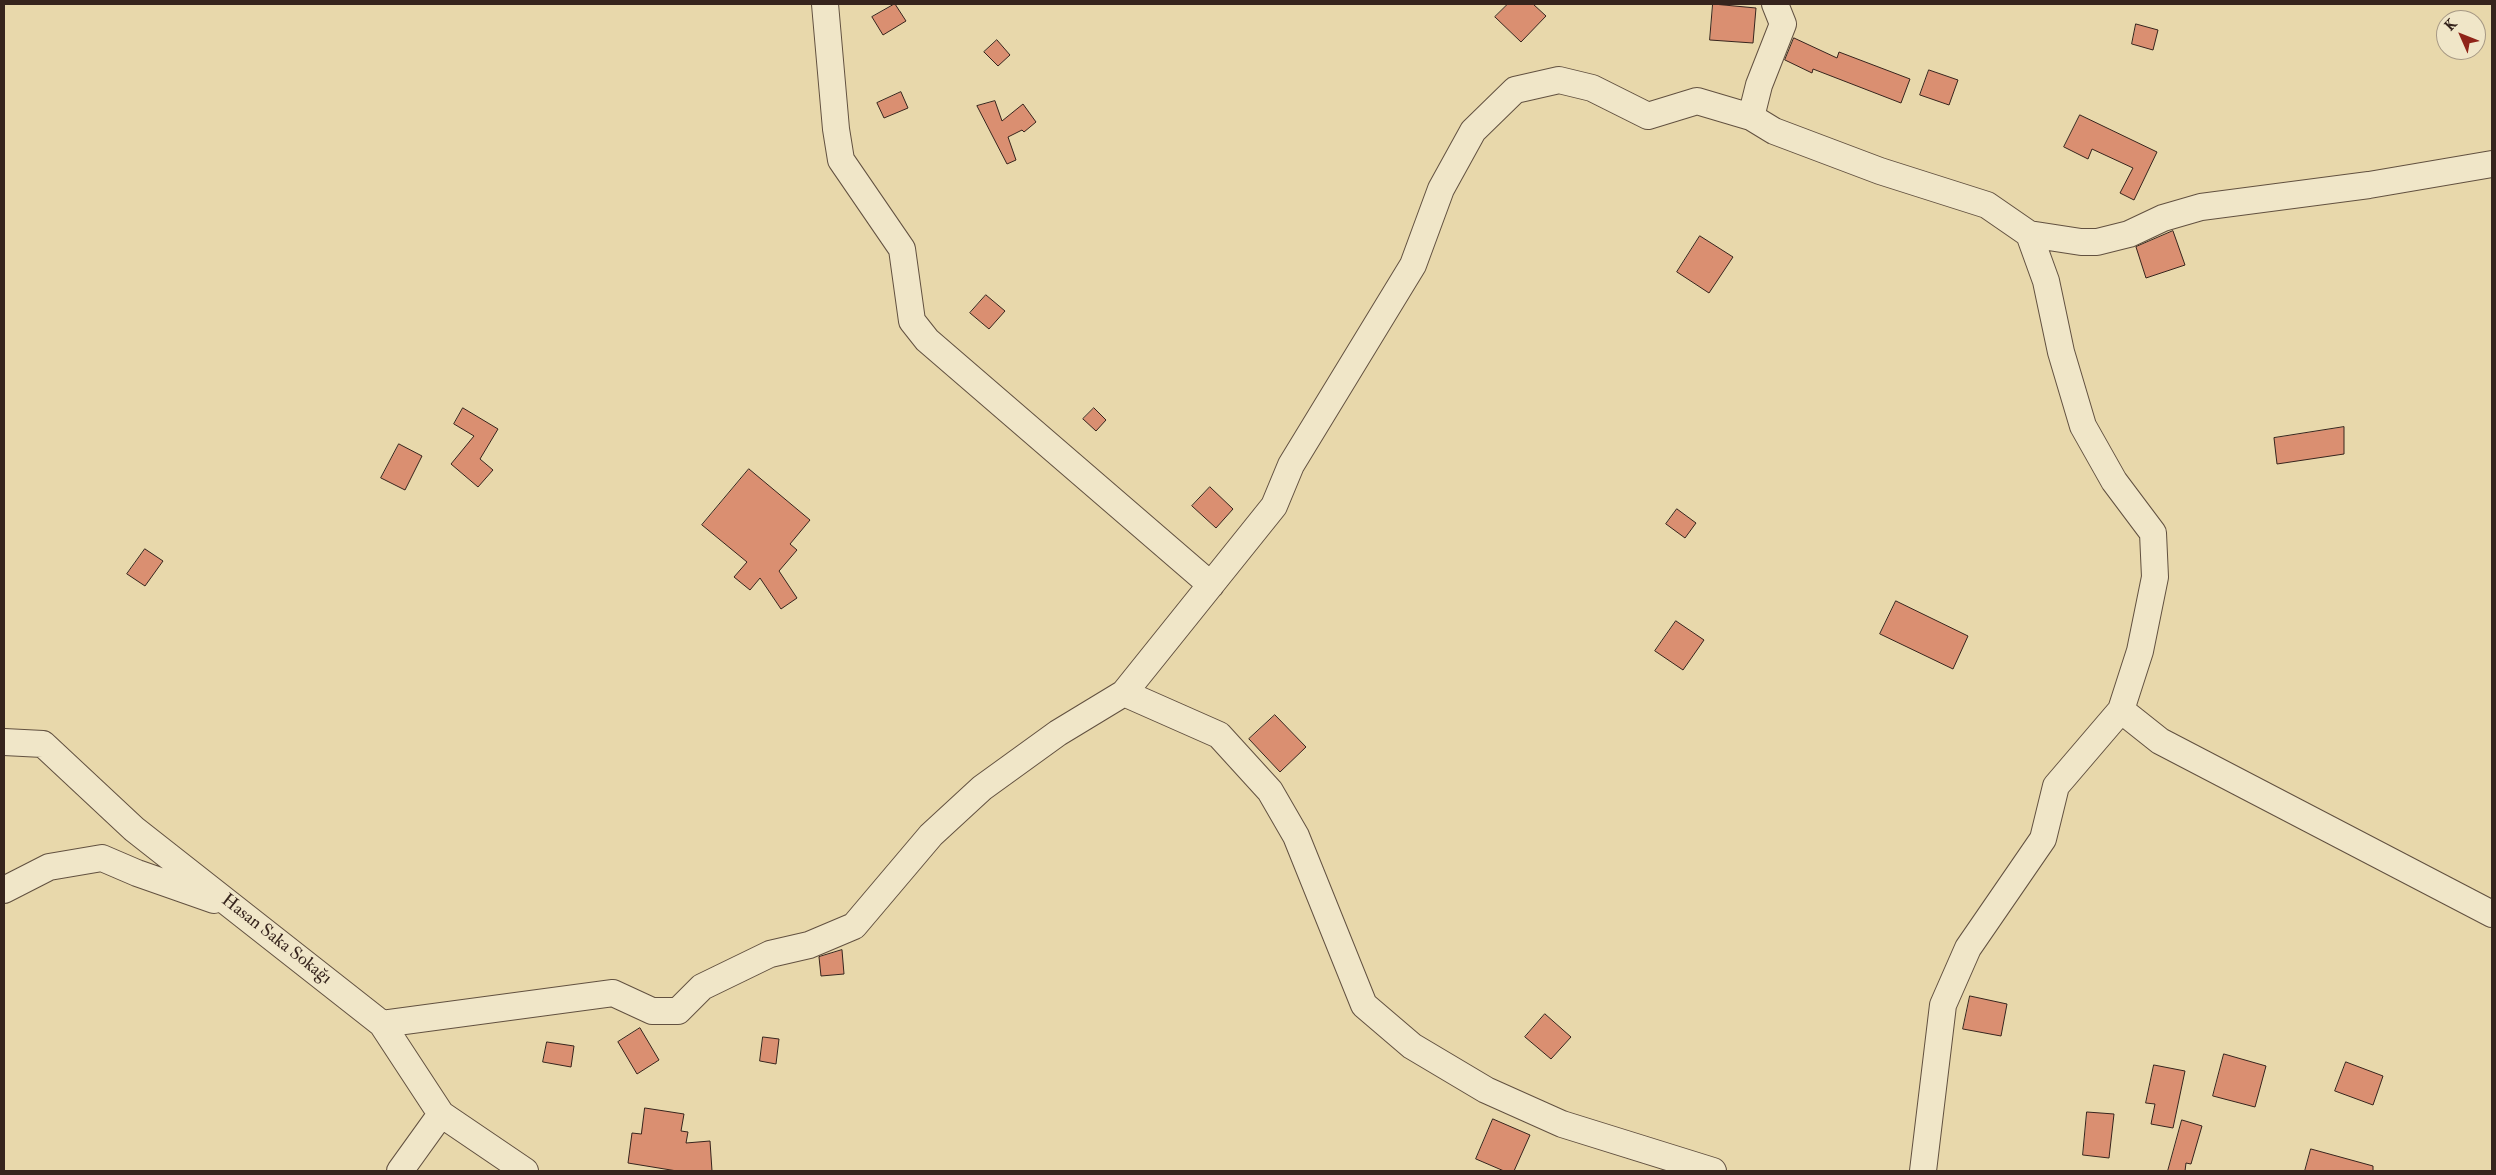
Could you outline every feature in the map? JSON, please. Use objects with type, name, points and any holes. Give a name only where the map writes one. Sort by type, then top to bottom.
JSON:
[{"type":"street","points":[[825,4],[836,129],[841,160],[902,249],[912,321],[928,340],[1211,584]]},
{"type":"street","points":[[1751,117],[1759,84],[1783,24],[1775,4]]},
{"type":"street","points":[[382,1024],[613,993],[652,1011],[678,1011],[702,987],[770,954],[810,945],[854,926],[931,835],[982,788],[1058,733],[1124,693],[1274,506],[1291,465],[1413,265],[1441,189],[1473,131],[1515,90],[1559,80],[1592,88],[1648,116],[1697,101],[1751,117],[1774,131],[1880,171],[1987,205],[2029,234],[2081,242],[2097,242],[2129,234],[2163,218],[2201,207],[2369,185],[2492,164]]},
{"type":"street","points":[[1924,1171],[1943,1005],[1968,948],[2044,839],[2056,786],[2120,710],[2140,651],[2155,577],[2153,534],[2114,481],[2083,426],[2061,352],[2046,281],[2029,234]]},
{"type":"street","points":[[1124,693],[1219,735],[1270,791],[1296,836],[1364,1005],[1412,1046],[1486,1090],[1562,1124],[1713,1171]]},
{"type":"street","points":[[2120,710],[2160,741],[2492,914]]},
{"type":"street","name":"Hasan Saka Sokağı","points":[[4,742],[43,744],[134,829],[382,1024],[441,1114],[525,1171]]},
{"type":"street","points":[[4,890],[49,867],[102,858],[137,873],[234,908]]},
{"type":"street","points":[[400,1171],[441,1114]]},
{"type":"building","points":[[895,4],[906,21],[883,35],[872,17]]},
{"type":"building","points":[[1508,4],[1533,4],[1546,16],[1521,42],[1495,17]]},
{"type":"building","points":[[1713,4],[1756,8],[1753,43],[1710,40]]},
{"type":"building","points":[[2136,24],[2158,30],[2153,50],[2132,44]]},
{"type":"building","points":[[1794,38],[1837,58],[1839,52],[1910,79],[1901,103],[1813,69],[1812,73],[1785,60]]},
{"type":"building","points":[[997,40],[1010,55],[998,66],[984,52]]},
{"type":"building","points":[[1929,70],[1958,80],[1949,105],[1920,95]]},
{"type":"building","points":[[901,92],[908,108],[884,118],[877,103]]},
{"type":"building","points":[[995,101],[1002,121],[1023,104],[1036,122],[1024,132],[1022,130],[1008,137],[1016,160],[1007,164],[977,106]]},
{"type":"building","points":[[2080,115],[2157,152],[2134,200],[2120,193],[2133,168],[2092,149],[2088,159],[2064,147]]},
{"type":"building","points":[[2173,231],[2185,265],[2146,278],[2136,247]]},
{"type":"building","points":[[1700,236],[1733,257],[1709,293],[1677,272]]},
{"type":"building","points":[[986,295],[1005,311],[989,329],[970,313]]},
{"type":"building","points":[[463,408],[498,429],[480,459],[493,470],[478,487],[451,464],[474,436],[454,424]]},
{"type":"building","points":[[1094,408],[1106,420],[1096,431],[1083,419]]},
{"type":"building","points":[[2344,427],[2344,454],[2277,464],[2274,438]]},
{"type":"building","points":[[399,444],[422,456],[405,490],[381,478]]},
{"type":"building","points":[[749,469],[810,520],[790,544],[797,550],[779,571],[797,598],[781,609],[760,578],[750,590],[734,577],[747,562],[702,525]]},
{"type":"building","points":[[1210,487],[1233,509],[1216,528],[1192,506]]},
{"type":"building","points":[[1677,509],[1696,523],[1685,538],[1666,524]]},
{"type":"building","points":[[145,549],[163,561],[145,586],[127,574]]},
{"type":"building","points":[[1896,601],[1968,636],[1953,669],[1880,634]]},
{"type":"building","points":[[1676,621],[1704,640],[1683,670],[1655,651]]},
{"type":"building","points":[[1275,715],[1306,747],[1280,772],[1249,739]]},
{"type":"building","points":[[842,950],[844,974],[821,976],[819,957]]},
{"type":"building","points":[[1970,996],[2007,1004],[2001,1036],[1963,1029]]},
{"type":"building","points":[[1545,1014],[1571,1037],[1551,1059],[1525,1037]]},
{"type":"building","points":[[640,1028],[659,1060],[637,1074],[618,1042]]},
{"type":"building","points":[[763,1037],[779,1039],[776,1064],[760,1061]]},
{"type":"building","points":[[547,1042],[574,1046],[571,1067],[543,1062]]},
{"type":"building","points":[[2224,1054],[2266,1066],[2255,1107],[2213,1096]]},
{"type":"building","points":[[2346,1062],[2383,1076],[2373,1105],[2335,1091]]},
{"type":"building","points":[[2154,1065],[2185,1071],[2173,1128],[2151,1124],[2155,1104],[2146,1103]]},
{"type":"building","points":[[645,1108],[684,1114],[681,1131],[688,1132],[686,1143],[710,1141],[712,1171],[677,1171],[628,1163],[632,1133],[641,1134]]},
{"type":"building","points":[[2087,1112],[2114,1114],[2109,1158],[2083,1155]]},
{"type":"building","points":[[1493,1119],[1530,1135],[1514,1171],[1504,1171],[1476,1159]]},
{"type":"building","points":[[2182,1120],[2202,1126],[2191,1164],[2186,1163],[2185,1171],[2168,1171]]},
{"type":"building","points":[[2311,1149],[2373,1166],[2373,1171],[2305,1171]]}]
